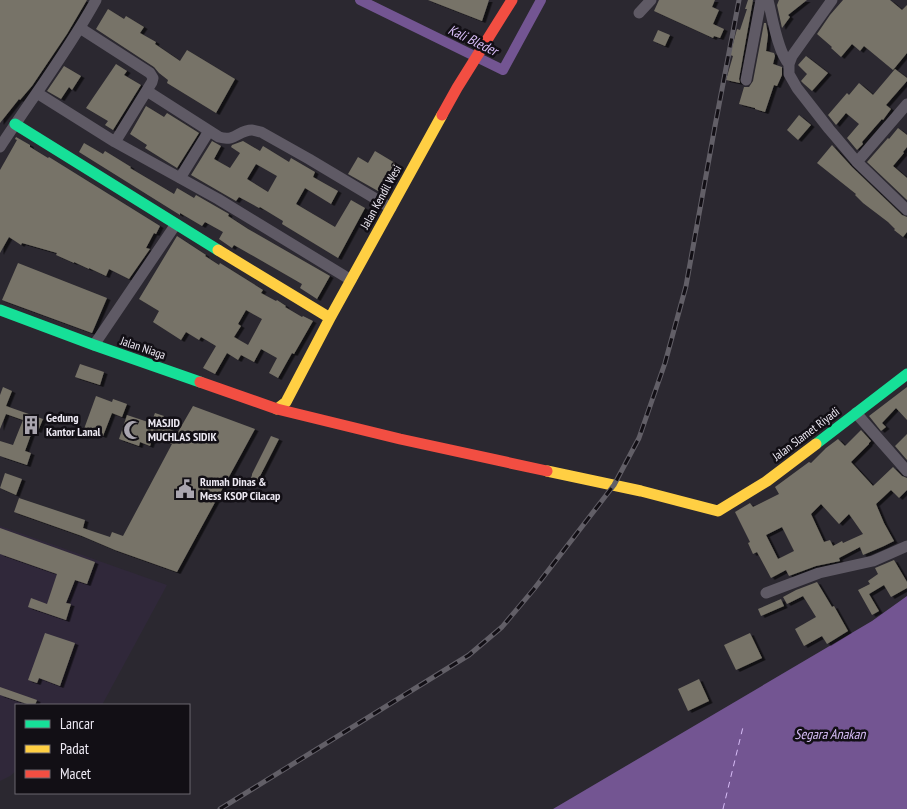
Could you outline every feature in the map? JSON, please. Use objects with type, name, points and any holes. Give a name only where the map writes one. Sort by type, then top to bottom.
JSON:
[{"type":"street","points":[[0,147],[80,28],[96,0]]},
{"type":"street","name":"Jalan Kendil Wesi","points":[[277,409],[286,402],[391,208],[482,47],[512,0]]},
{"type":"street","points":[[639,13],[651,0]]},
{"type":"street","points":[[746,80],[761,0]]},
{"type":"street","points":[[768,0],[779,43],[785,60],[789,64]]},
{"type":"street","points":[[832,0],[792,56],[789,64],[789,74],[829,129],[857,162],[907,210]]},
{"type":"street","points":[[80,28],[150,73],[153,78],[115,142]]},
{"type":"street","points":[[147,91],[218,137],[226,139],[234,138],[245,131],[253,130],[260,132],[391,208]]},
{"type":"street","points":[[37,93],[115,142],[218,199],[352,280]]},
{"type":"street","points":[[857,162],[907,104]]},
{"type":"street","points":[[15,124],[330,318]]},
{"type":"street","points":[[180,178],[209,131]]},
{"type":"street","points":[[94,345],[176,224]]},
{"type":"street","name":"Jalan Niaga","points":[[0,310],[277,409],[400,439],[641,491],[718,511]]},
{"type":"street","name":"Jalan Slamet Riyadi","points":[[718,511],[766,481],[907,374]]},
{"type":"street","points":[[856,413],[907,471]]},
{"type":"street","points":[[766,593],[818,573],[873,561],[907,546]]},
{"type":"shaded area","points":[[0,526],[167,585],[103,704],[15,704],[15,772],[0,781]]},
{"type":"water","name":"Segara Anakan","points":[[907,596],[907,809],[553,809],[872,621]]},
{"type":"building","points":[[0,0],[87,0],[32,86],[0,123]]},
{"type":"building","points":[[428,0],[489,0],[482,21]]},
{"type":"building","points":[[659,0],[715,0],[712,7],[719,10],[713,24],[724,29],[720,38],[714,36],[713,38],[654,11]]},
{"type":"building","points":[[748,0],[753,0],[739,79],[740,83],[726,80],[733,56],[730,55],[737,29],[740,30]]},
{"type":"building","points":[[779,0],[807,0],[788,15],[790,17],[782,28],[777,5]]},
{"type":"building","points":[[843,0],[890,0],[902,10],[907,5],[907,53],[893,70],[864,46],[860,51],[852,44],[841,57],[817,34]]},
{"type":"building","points":[[108,9],[124,19],[126,16],[144,27],[140,33],[156,42],[155,44],[180,61],[187,50],[235,79],[216,113],[167,83],[168,80],[154,67],[96,29]]},
{"type":"building","points":[[764,23],[766,23],[768,35],[766,51],[774,53],[773,64],[782,67],[782,75],[777,86],[774,85],[765,112],[739,104],[744,87],[749,87],[753,81]]},
{"type":"building","points":[[658,30],[670,35],[665,46],[653,41]]},
{"type":"building","points":[[806,56],[828,73],[812,91],[801,81],[807,74],[798,65]]},
{"type":"building","points":[[116,64],[127,71],[124,75],[141,85],[113,130],[105,125],[108,121],[86,108]]},
{"type":"building","points":[[64,66],[81,76],[72,90],[69,87],[61,99],[47,91]]},
{"type":"building","points":[[895,69],[907,78],[907,81],[886,105],[891,109],[857,150],[847,138],[859,124],[846,113],[836,125],[828,115],[847,93],[849,95],[859,83],[873,95]]},
{"type":"building","points":[[146,106],[164,117],[167,113],[199,133],[177,168],[145,148],[147,145],[130,134]]},
{"type":"building","points":[[799,115],[811,125],[798,140],[787,130]]},
{"type":"building","points":[[898,128],[907,135],[907,147],[893,166],[907,178],[907,200],[867,162]]},
{"type":"building","points":[[16,137],[160,226],[146,248],[150,249],[129,279],[109,269],[106,276],[56,255],[57,253],[22,243],[21,245],[9,237],[0,253],[0,170],[17,140],[15,139]]},
{"type":"building","points":[[212,141],[221,146],[214,159],[230,168],[240,153],[231,147],[243,141],[260,151],[263,146],[289,162],[291,158],[315,172],[313,177],[338,191],[331,204],[305,188],[296,204],[335,227],[351,200],[365,208],[338,258],[282,224],[283,221],[260,207],[239,197],[236,201],[191,175]],"holes":[[[256,164],[277,176],[268,192],[247,179]]]},
{"type":"building","points":[[84,143],[103,154],[105,151],[174,194],[177,188],[194,198],[196,195],[229,214],[228,216],[248,229],[330,276],[317,299],[300,288],[302,284],[234,245],[232,248],[219,239],[223,232],[205,222],[202,226],[180,213],[180,215],[79,152]]},
{"type":"building","points":[[832,145],[902,215],[907,217],[907,232],[903,237],[888,222],[863,203],[856,194],[817,163]]},
{"type":"building","points":[[375,151],[395,163],[378,191],[348,174],[358,157],[368,163]]},
{"type":"building","points":[[177,236],[219,265],[220,263],[263,290],[261,293],[277,300],[302,317],[313,321],[278,378],[269,373],[277,358],[261,349],[254,362],[241,355],[238,360],[227,353],[215,374],[203,368],[216,346],[201,337],[199,340],[186,332],[181,340],[153,322],[159,311],[139,299]],"holes":[[[246,310],[262,319],[248,345],[234,337],[241,326],[238,324]]]},
{"type":"building","points":[[18,263],[107,298],[92,333],[2,300]]},
{"type":"building","points":[[80,364],[104,372],[100,385],[75,377]]},
{"type":"building","name":"Gedung Kantor Lanal","points":[[3,387],[12,391],[6,406],[43,419],[38,431],[33,429],[25,451],[31,453],[27,465],[0,456],[0,441],[13,445],[23,420],[6,414],[0,429],[0,395]]},
{"type":"building","points":[[907,387],[907,420],[896,408],[882,423],[886,427],[881,431],[869,416]]},
{"type":"building","points":[[96,396],[112,402],[113,399],[127,404],[122,417],[112,413],[103,436],[84,429]]},
{"type":"building","name":"Rumah Dinas & Mess KSOP Cilacap","points":[[193,406],[255,429],[177,572],[14,512],[19,498],[85,520],[83,528],[110,537],[112,532],[123,536],[172,444],[153,437],[150,446],[140,442],[139,446],[119,439],[127,415],[151,423],[155,413],[164,416],[160,426],[178,432]]},
{"type":"building","points":[[861,430],[871,441],[851,462],[873,486],[893,467],[902,476],[907,478],[907,490],[899,498],[891,490],[876,504],[894,541],[863,555],[860,547],[839,558],[840,561],[816,566],[789,576],[786,570],[771,578],[757,552],[753,554],[748,543],[750,542],[735,512],[750,503],[753,507],[779,494],[775,487],[809,462],[811,463],[838,439],[845,446]],"holes":[[[821,504],[839,524],[849,514],[863,534],[833,546],[830,540],[824,542],[811,514]],[[782,527],[794,551],[778,559],[766,535]]]},
{"type":"building","points":[[907,434],[907,460],[895,446]]},
{"type":"building","points":[[271,436],[279,439],[256,484],[250,481],[252,474]]},
{"type":"building","points":[[5,473],[22,479],[16,495],[0,488]]},
{"type":"building","points":[[0,528],[95,562],[87,584],[75,580],[66,603],[71,604],[66,620],[28,607],[31,598],[47,604],[57,574],[0,554]]},
{"type":"building","points":[[894,560],[907,582],[907,588],[891,597],[884,585],[869,594],[879,611],[872,615],[858,590],[870,584],[868,581],[878,574],[875,568]]},
{"type":"building","points":[[817,582],[832,607],[834,606],[848,631],[827,644],[822,636],[804,646],[795,629],[816,617],[803,596],[787,604],[783,597]]},
{"type":"building","points":[[781,599],[784,606],[761,616],[758,609]]},
{"type":"building","points":[[45,633],[75,643],[60,686],[39,678],[37,683],[28,680]]},
{"type":"building","points":[[750,633],[762,658],[736,670],[724,645]]},
{"type":"building","points":[[699,679],[709,701],[688,711],[678,689]]},
{"type":"building","points":[[0,687],[37,700],[35,704],[27,704],[0,695]]},
{"type":"waterway","name":"Kali Bleder","points":[[360,0],[503,70],[541,0]]},
{"type":"ferry route","points":[[723,809],[743,727]]},
{"type":"railway","points":[[220,809],[469,655],[502,627],[534,589],[614,485],[639,438],[665,363],[686,286],[739,0]]},
{"type":"traffic: fast","points":[[15,124],[218,250]]},
{"type":"traffic: fast","points":[[0,310],[200,382]]},
{"type":"traffic: fast","points":[[816,444],[907,374]]},
{"type":"traffic: slow","points":[[277,409],[286,402],[442,115]]},
{"type":"traffic: slow","points":[[218,250],[330,318]]},
{"type":"traffic: slow","points":[[547,471],[641,491],[718,511],[767,481],[816,444]]},
{"type":"traffic: jam","points":[[442,115],[512,0]]},
{"type":"traffic: jam","points":[[200,382],[277,409],[400,439],[547,471]]},
{"type":"place","name":"Gedung Kantor Lanal","points":[[31,425]]},
{"type":"place","name":"MASJID MUCHLAS SIDIK","points":[[133,430]]},
{"type":"place","name":"Rumah Dinas & Mess KSOP Cilacap","points":[[185,489]]}]
